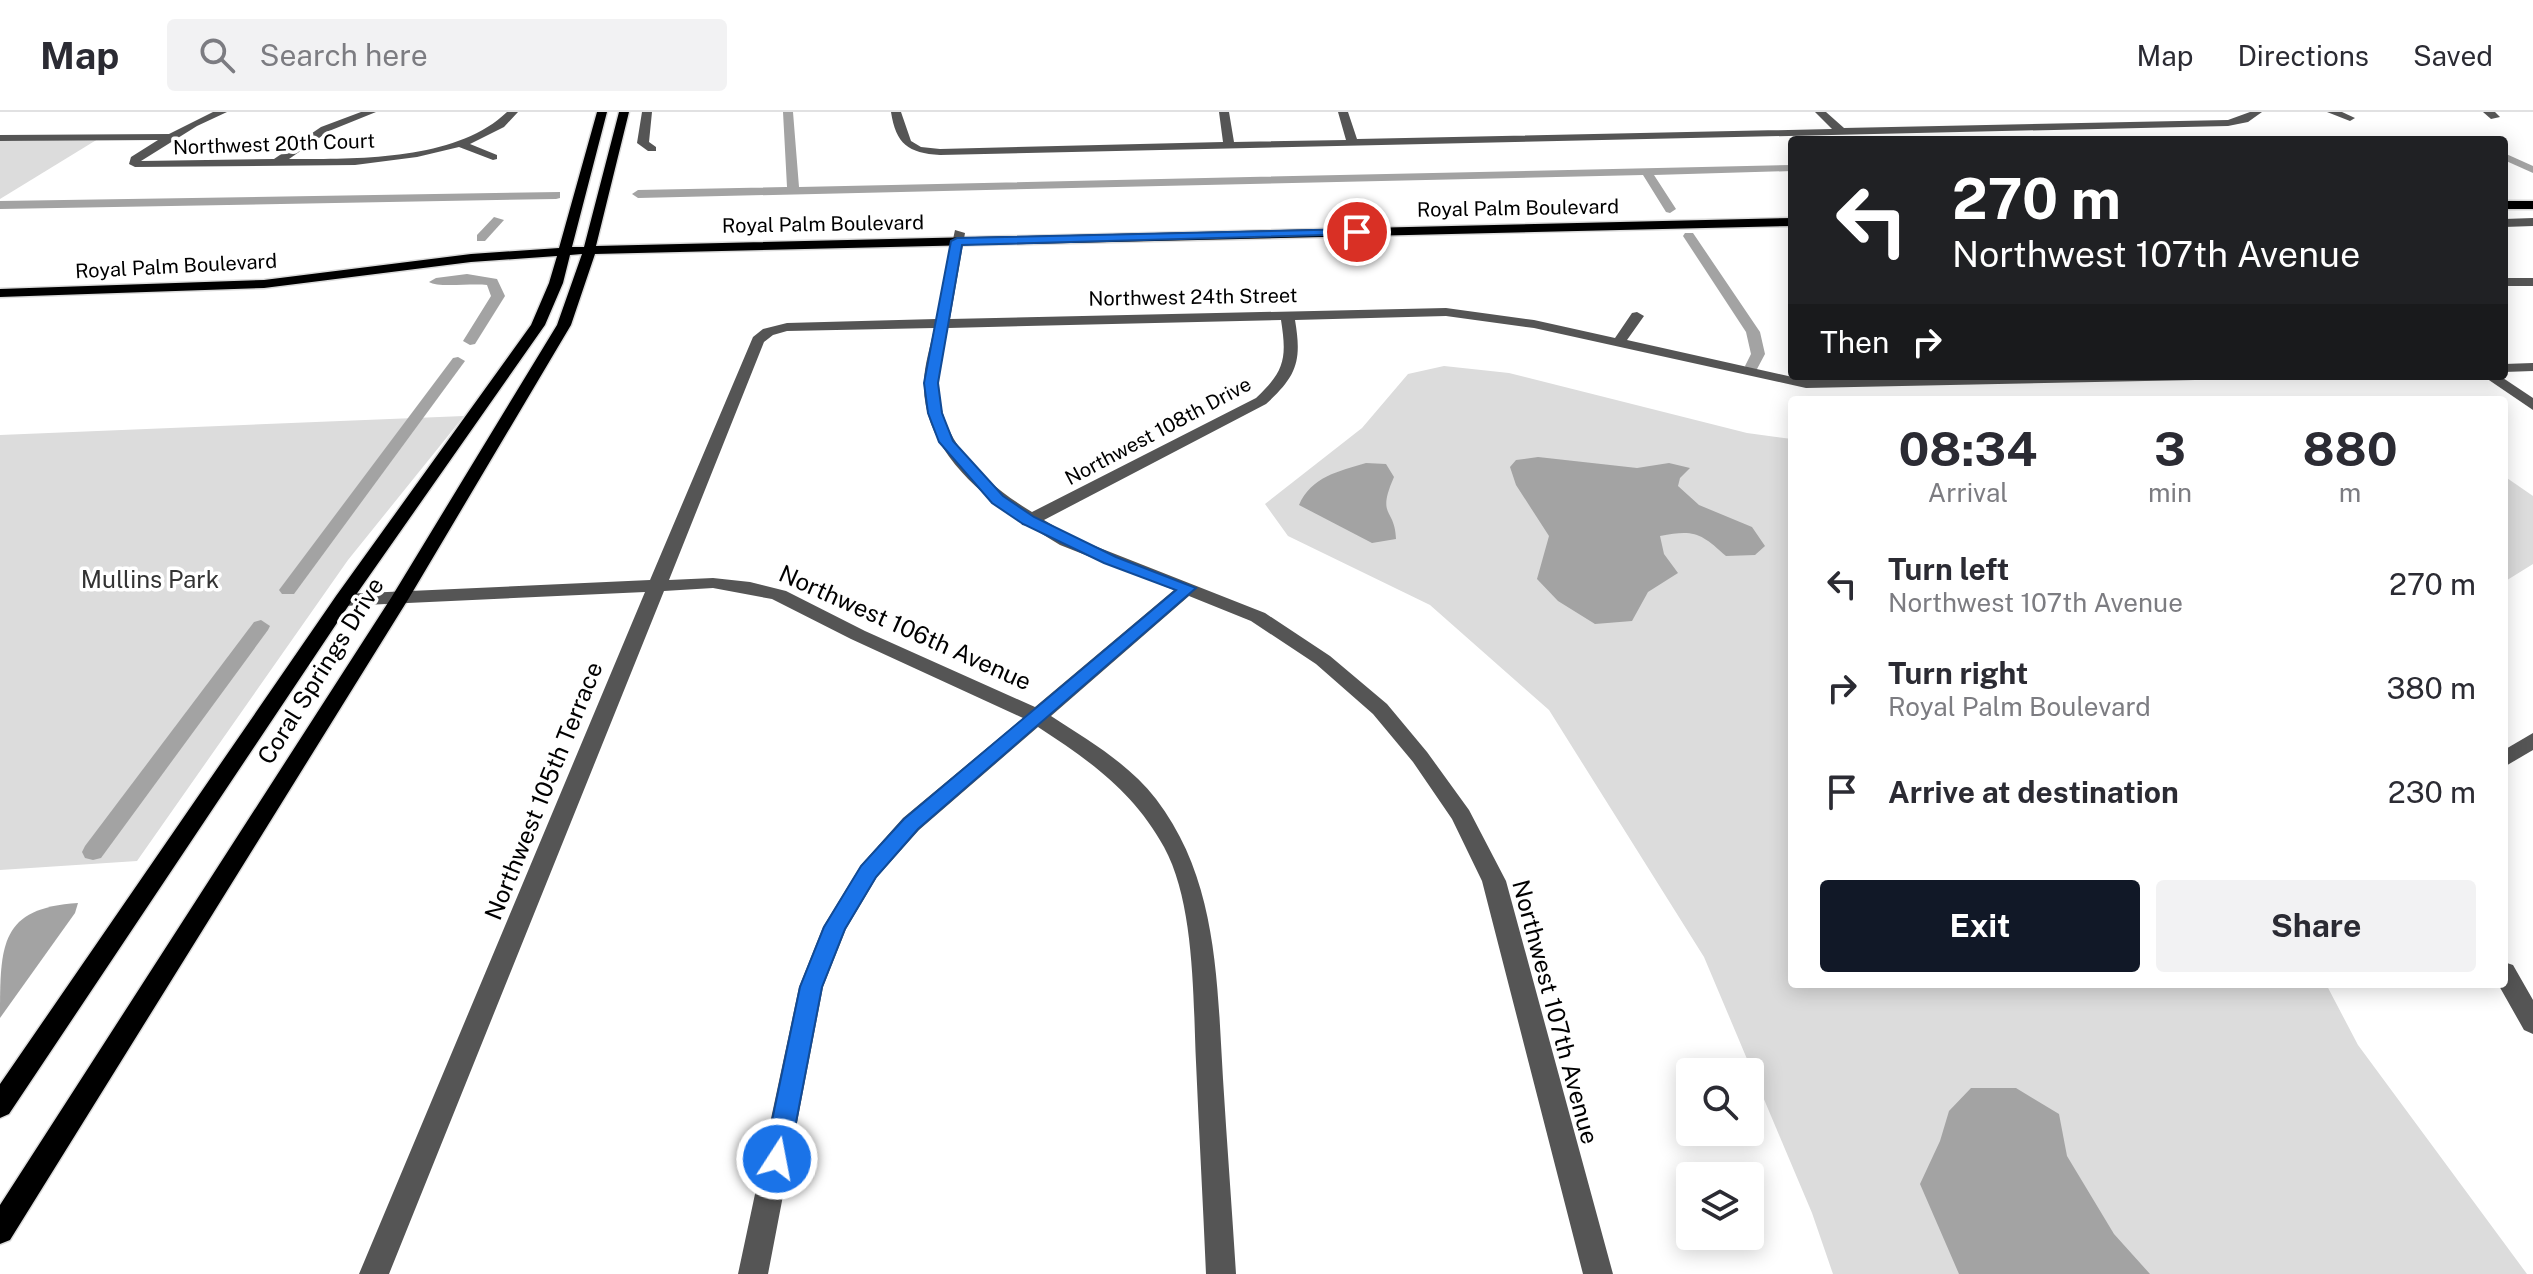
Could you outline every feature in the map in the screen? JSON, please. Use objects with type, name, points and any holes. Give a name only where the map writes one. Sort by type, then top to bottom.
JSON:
[{"type":"main road","name":"Coral Springs Drive","points":[[0,1106],[343,600],[538,325],[556,283],[602,112]]},
{"type":"main road","name":"Coral Springs Drive","points":[[0,1230],[400,598],[564,325],[590,245],[624,112]]},
{"type":"main road","points":[[2508,197],[2533,196]]},
{"type":"main road","points":[[2508,205],[2533,205]]},
{"type":"main road","name":"Royal Palm Boulevard","points":[[958,237],[1788,213]]},
{"type":"main road","name":"Royal Palm Boulevard","points":[[0,283],[260,275],[474,249],[590,245],[1788,222]]},
{"type":"main road","name":"Royal Palm Boulevard","points":[[0,293],[251,285],[566,246]]},
{"type":"street","points":[[0,138],[169,137],[222,112]]},
{"type":"street","points":[[276,163],[325,129],[371,112]]},
{"type":"street","name":"Northwest 20th Court","points":[[169,137],[135,159],[135,164],[374,160],[458,143],[501,125],[513,112]]},
{"type":"street","points":[[647,112],[643,143],[652,149]]},
{"type":"street","points":[[896,112],[900,139],[917,149],[940,152],[2228,123],[2244,120],[2257,112]]},
{"type":"street","points":[[1224,112],[1229,146]]},
{"type":"street","points":[[1343,112],[1353,143]]},
{"type":"street","points":[[1820,112],[1842,132]]},
{"type":"street","points":[[2332,112],[2350,118]]},
{"type":"street","points":[[1956,120],[1967,128]]},
{"type":"street","points":[[458,143],[493,157]]},
{"type":"street","points":[[2508,223],[2533,222]]},
{"type":"street","name":"Northwest 107th Avenue","points":[[958,237],[931,383],[935,413],[947,442],[998,499],[1028,521],[1110,560],[1258,617],[1323,660],[1380,709],[1420,757],[1461,816],[1494,881],[1598,1274]]},
{"type":"street","points":[[2508,282],[2533,282]]},
{"type":"street","name":"Northwest 24th Street","points":[[768,332],[787,327],[1446,312],[1534,324],[1806,384],[1898,380]]},
{"type":"street","name":"Northwest 108th Drive","points":[[1028,521],[1261,401],[1282,383],[1290,370],[1294,354],[1287,314]]},
{"type":"street","points":[[1618,343],[1637,316]]},
{"type":"street","name":"Northwest 105th Terrace","points":[[374,1274],[655,586],[758,340],[768,332]]},
{"type":"street","points":[[2508,368],[2533,367]]},
{"type":"street","points":[[2496,380],[2533,405]]},
{"type":"street","name":"Northwest 106th Avenue","points":[[343,600],[713,583],[750,587],[779,595],[1037,716],[1108,763],[1147,803],[1176,848],[1195,906],[1204,972],[1221,1274]]},
{"type":"street","points":[[753,1274],[811,987],[835,927],[869,871],[911,824],[1188,588]]},
{"type":"street","points":[[2508,757],[2533,740]]},
{"type":"street","points":[[2508,979],[2533,1023]]},
{"type":"green space","points":[[98,139],[0,199],[0,141]]},
{"type":"green space","points":[[1444,366],[1509,373],[1747,433],[1788,438],[1788,988],[2328,988],[2358,1045],[2527,1274],[1833,1274],[1812,1213],[1764,1099],[1764,1058],[1747,1058],[1704,957],[1549,710],[1430,605],[1288,536],[1265,504],[1362,428],[1408,374]]},
{"type":"green space","name":"Mullins Park","points":[[464,416],[348,560],[137,861],[0,870],[0,435]]},
{"type":"green space","points":[[2508,479],[2533,496],[2533,564],[2508,580]]},
{"type":"shaded area","points":[[1538,457],[1637,468],[1669,463],[1690,468],[1680,478],[1678,486],[1699,505],[1752,527],[1765,546],[1755,555],[1726,556],[1696,535],[1681,533],[1660,536],[1664,554],[1678,573],[1648,592],[1632,621],[1595,624],[1558,601],[1537,579],[1549,536],[1516,485],[1510,467],[1516,460]]},
{"type":"shaded area","points":[[1366,463],[1386,464],[1394,477],[1386,506],[1396,539],[1372,543],[1299,505],[1304,495],[1318,482],[1336,472]]},
{"type":"shaded area","points":[[78,903],[75,913],[0,1018],[1,970],[10,935],[19,922],[33,913],[52,906]]},
{"type":"shaded area","points":[[1971,1088],[2016,1088],[2059,1114],[2067,1156],[2114,1234],[2150,1274],[1959,1274],[1920,1184],[1940,1141],[1949,1111]]},
{"type":"waterway","points":[[788,112],[793,190]]},
{"type":"waterway","points":[[2508,158],[2533,170]]},
{"type":"waterway","points":[[1646,171],[1788,168]]},
{"type":"waterway","points":[[638,194],[1646,171]]},
{"type":"waterway","points":[[1646,171],[1670,209]]},
{"type":"waterway","points":[[0,205],[556,195]]},
{"type":"waterway","points":[[481,238],[498,220]]},
{"type":"waterway","points":[[1689,236],[1753,332],[1758,354],[1752,366]]},
{"type":"waterway","points":[[436,282],[467,278],[492,282],[498,296],[470,341]]},
{"type":"waterway","points":[[288,590],[458,361]]},
{"type":"waterway","points":[[93,852],[261,626]]},
{"type":"route","points":[[777,1159],[811,987],[835,927],[869,871],[911,824],[1188,588],[1110,560],[1028,521],[998,499],[968,470],[947,442],[935,413],[931,383],[957,241],[1357,232]]}]
